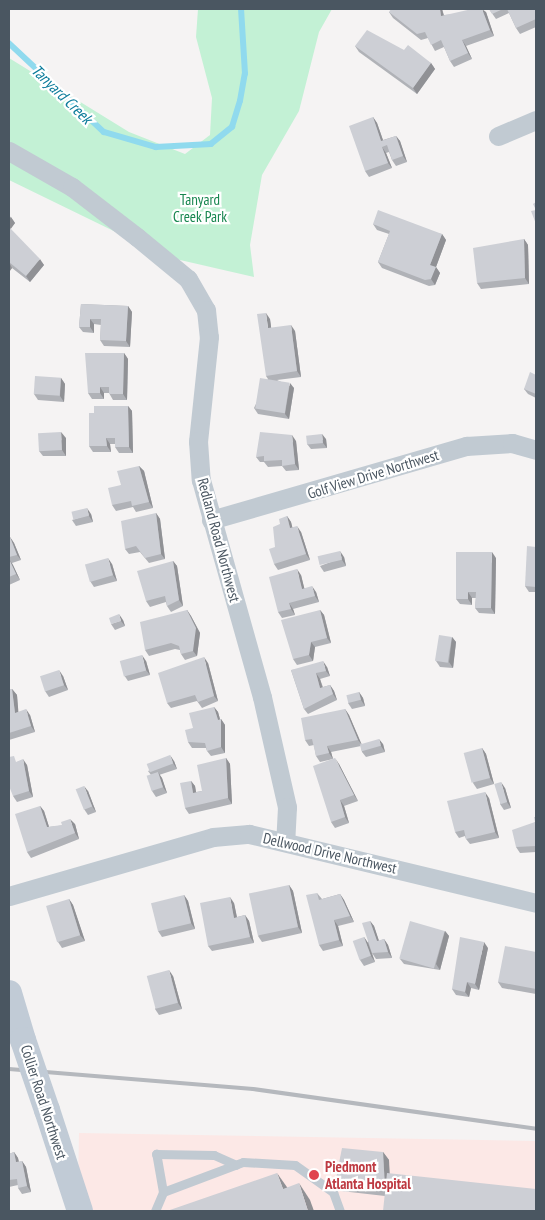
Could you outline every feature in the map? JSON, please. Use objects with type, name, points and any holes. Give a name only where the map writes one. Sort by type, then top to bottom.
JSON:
[{"type":"street","points":[[498,136],[536,120]]},
{"type":"street","name":"Redland Road Northwest","points":[[9,151],[72,187],[188,279],[199,293],[209,337],[198,441],[211,520],[266,716],[287,807],[285,841]]},
{"type":"street","name":"Golf View Drive Northwest","points":[[211,520],[466,446],[512,443],[536,450]]},
{"type":"street","name":"Dellwood Drive Northwest","points":[[9,896],[213,837],[249,834],[285,841],[536,903]]},
{"type":"street","name":"Collier Road Northwest","points":[[9,992],[80,1211]]},
{"type":"lane","points":[[155,1211],[163,1192],[156,1154],[214,1155],[236,1165]]},
{"type":"lane","points":[[163,1192],[236,1165],[295,1165],[333,1192],[340,1211]]},
{"type":"shaded area","name":"Piedmont Atlanta Hospital","points":[[79,1133],[536,1141],[535,1211],[78,1211]]},
{"type":"green space","name":"Tanyard Creek Park","points":[[198,9],[332,9],[319,32],[299,111],[262,175],[250,245],[254,277],[167,257],[9,180],[9,58],[129,132],[185,154],[210,135],[212,98],[196,37]]},
{"type":"building","points":[[391,9],[440,9],[441,16],[472,9],[482,9],[490,30],[462,40],[468,53],[450,61],[441,40],[431,45],[425,32],[417,34],[389,12]]},
{"type":"building","points":[[489,9],[503,9],[492,14]]},
{"type":"building","points":[[507,9],[536,9],[536,19],[516,28]]},
{"type":"building","points":[[367,30],[404,50],[408,45],[431,63],[413,88],[355,46]]},
{"type":"building","points":[[373,117],[381,141],[396,136],[403,156],[392,160],[387,145],[382,147],[388,163],[365,171],[349,126]]},
{"type":"building","points":[[378,210],[442,234],[430,265],[436,267],[431,279],[425,280],[378,262],[390,231],[373,224]]},
{"type":"building","points":[[536,210],[536,224],[531,211]]},
{"type":"building","points":[[9,227],[40,259],[26,276],[9,262]]},
{"type":"building","points":[[524,239],[525,278],[477,283],[473,248]]},
{"type":"building","points":[[81,304],[128,306],[126,341],[100,340],[101,319],[90,319],[90,327],[79,327]]},
{"type":"building","points":[[266,313],[268,328],[291,325],[297,371],[266,376],[257,314]]},
{"type":"building","points":[[85,353],[124,353],[123,394],[109,394],[109,387],[100,387],[100,393],[88,393]]},
{"type":"building","points":[[530,372],[536,375],[536,394],[524,389]]},
{"type":"building","points":[[35,376],[61,378],[60,396],[34,394]]},
{"type":"building","points":[[260,378],[290,383],[285,413],[255,409]]},
{"type":"building","points":[[94,406],[128,406],[129,447],[115,447],[115,438],[106,438],[107,446],[89,446],[89,413],[94,413]]},
{"type":"building","points":[[61,432],[62,450],[39,451],[38,433]]},
{"type":"building","points":[[260,432],[292,435],[295,464],[282,466],[282,460],[264,461],[264,456],[256,457]]},
{"type":"building","points":[[322,434],[323,443],[307,445],[306,436]]},
{"type":"building","points":[[139,466],[149,502],[132,506],[131,501],[112,505],[108,488],[121,485],[117,471]]},
{"type":"building","points":[[87,508],[89,516],[73,520],[71,512]]},
{"type":"building","points":[[156,513],[161,554],[145,558],[136,546],[125,549],[121,521]]},
{"type":"building","points":[[287,516],[290,528],[297,526],[306,554],[274,564],[269,549],[275,547],[273,527],[280,524],[279,519]]},
{"type":"building","points":[[9,538],[17,555],[9,557]]},
{"type":"building","points":[[527,546],[536,547],[536,587],[525,586]]},
{"type":"building","points":[[340,551],[342,560],[320,565],[318,556]]},
{"type":"building","points":[[456,552],[492,552],[491,608],[475,608],[476,592],[468,592],[468,599],[456,599]]},
{"type":"building","points":[[108,558],[113,575],[90,582],[85,565]]},
{"type":"building","points":[[9,559],[16,574],[9,577]]},
{"type":"building","points":[[173,561],[179,600],[167,606],[165,596],[146,601],[137,571]]},
{"type":"building","points":[[297,569],[302,589],[312,586],[315,596],[289,603],[291,609],[278,612],[269,577]]},
{"type":"building","points":[[187,610],[196,628],[193,651],[181,654],[179,646],[171,643],[145,650],[140,622]]},
{"type":"building","points":[[320,610],[327,638],[311,642],[309,655],[293,659],[281,620]]},
{"type":"building","points":[[119,614],[121,621],[111,624],[109,618]]},
{"type":"building","points":[[439,635],[452,637],[448,663],[435,661]]},
{"type":"building","points":[[142,655],[146,670],[124,676],[120,661]]},
{"type":"building","points":[[204,657],[214,696],[198,702],[195,695],[167,703],[158,673]]},
{"type":"building","points":[[323,661],[326,671],[316,673],[320,688],[330,685],[333,694],[304,709],[291,670]]},
{"type":"building","points":[[59,670],[64,685],[45,691],[40,676]]},
{"type":"building","points":[[12,689],[15,713],[26,709],[31,726],[9,733],[9,690]]},
{"type":"building","points":[[359,692],[361,700],[348,703],[346,695]]},
{"type":"building","points":[[214,707],[218,720],[221,719],[221,747],[207,751],[205,743],[188,742],[185,730],[193,728],[189,713]]},
{"type":"building","points":[[345,709],[358,740],[327,746],[329,753],[316,756],[312,739],[305,740],[301,718]]},
{"type":"building","points":[[379,739],[381,746],[362,751],[360,745]]},
{"type":"building","points":[[482,748],[490,778],[472,783],[464,753]]},
{"type":"building","points":[[170,755],[173,763],[150,772],[147,764]]},
{"type":"building","points":[[14,756],[16,762],[23,759],[29,791],[13,796],[9,786],[9,757]]},
{"type":"building","points":[[226,758],[228,798],[185,808],[180,783],[191,781],[193,793],[202,791],[197,765]]},
{"type":"building","points":[[335,758],[354,795],[340,800],[345,817],[331,822],[313,766]]},
{"type":"building","points":[[158,772],[163,787],[152,791],[147,776]]},
{"type":"building","points":[[501,782],[507,802],[500,804],[494,784]]},
{"type":"building","points":[[84,786],[92,806],[84,810],[76,789]]},
{"type":"building","points":[[485,792],[495,832],[466,839],[464,830],[455,832],[447,801]]},
{"type":"building","points":[[40,806],[47,827],[62,825],[61,822],[70,819],[75,833],[27,852],[15,814]]},
{"type":"building","points":[[534,817],[536,817],[536,846],[516,847],[512,830],[535,822]]},
{"type":"building","points":[[289,885],[298,927],[258,936],[249,894]]},
{"type":"building","points":[[317,893],[319,900],[340,894],[350,916],[334,920],[339,940],[319,945],[306,895]]},
{"type":"building","points":[[184,895],[191,923],[158,931],[151,903]]},
{"type":"building","points":[[230,897],[234,918],[245,915],[250,937],[208,946],[200,903]]},
{"type":"building","points":[[69,899],[80,935],[57,942],[46,906]]},
{"type":"building","points":[[370,921],[377,941],[384,939],[388,952],[372,953],[362,923]]},
{"type":"building","points":[[410,921],[445,931],[434,968],[399,958]]},
{"type":"building","points":[[364,937],[371,956],[360,960],[353,941]]},
{"type":"building","points":[[460,937],[484,942],[475,984],[467,982],[465,992],[452,989]]},
{"type":"building","points":[[505,946],[536,952],[536,989],[498,982]]},
{"type":"building","points":[[169,970],[178,1003],[156,1009],[147,976]]},
{"type":"building","points":[[342,1148],[383,1152],[385,1188],[335,1183]]},
{"type":"building","points":[[14,1152],[16,1162],[22,1161],[27,1186],[18,1188],[17,1179],[9,1180],[9,1154]]},
{"type":"building","points":[[277,1173],[283,1189],[299,1183],[308,1211],[167,1211]]},
{"type":"building","points":[[387,1173],[536,1189],[536,1211],[383,1211]]},
{"type":"waterway","name":"Tanyard Creek","points":[[9,43],[104,132],[156,147],[211,144],[232,127],[240,101],[245,74],[241,9]]},
{"type":"railway","points":[[9,1069],[253,1089],[536,1129]]},
{"type":"place","name":"Piedmont Atlanta Hospital","points":[[314,1175]]}]
